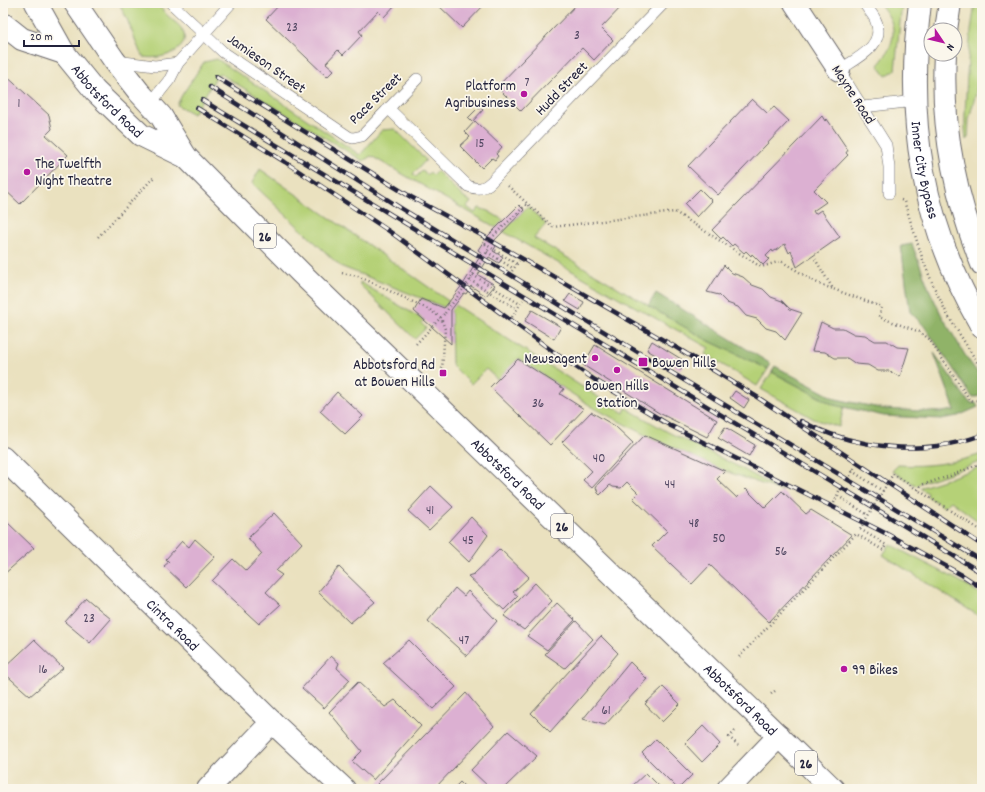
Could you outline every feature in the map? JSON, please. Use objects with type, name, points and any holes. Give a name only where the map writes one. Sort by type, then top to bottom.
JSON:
[{"type":"main road","name":"Abbotsford Road","points":[[36,3],[64,53],[96,91],[141,135],[186,157]]},
{"type":"main road","name":"Abbotsford Road","points":[[75,3],[114,60],[161,116],[186,157],[328,299],[833,789]]},
{"type":"main road","name":"Mayne Road","points":[[795,3],[839,70]]},
{"type":"main road","name":"Inner City Bypass","points":[[920,3],[916,37],[915,101],[919,149],[926,186],[934,221],[949,263],[982,327]]},
{"type":"main road","points":[[947,22],[950,3]]},
{"type":"main road","points":[[3,24],[22,39],[64,53]]},
{"type":"main road","name":"Inner City Bypass","points":[[945,62],[944,103],[952,169],[962,210],[971,238],[982,264]]},
{"type":"main road","name":"Cintra Road","points":[[3,458],[272,722],[344,789]]},
{"type":"main road","points":[[208,789],[272,722]]},
{"type":"main road","points":[[728,789],[779,736]]},
{"type":"lane","name":"Jamieson Street","points":[[171,3],[223,52],[345,136],[353,138]]},
{"type":"lane","points":[[150,104],[170,79],[178,63],[231,3]]},
{"type":"lane","name":"Hudd Street","points":[[388,108],[468,186],[478,189],[488,186],[664,3]]},
{"type":"lane","points":[[839,70],[867,52],[872,47],[878,35],[875,19],[864,3]]},
{"type":"lane","points":[[114,60],[150,66],[178,63]]},
{"type":"lane","name":"Mayne Road","points":[[839,70],[886,145],[889,167],[889,193]]},
{"type":"lane","name":"Pace Street","points":[[353,138],[362,136],[417,79]]},
{"type":"lane","points":[[863,107],[915,101]]},
{"type":"path","points":[[98,238],[155,176]]},
{"type":"path","points":[[508,186],[553,227],[675,212],[761,267],[781,261],[819,284],[882,307],[879,317],[920,332],[929,339],[970,400],[974,401],[982,399]]},
{"type":"path","points":[[487,252],[513,270],[518,262],[485,244],[527,204]]},
{"type":"path","points":[[416,344],[445,313],[470,280],[490,247]]},
{"type":"path","points":[[815,259],[833,289]]},
{"type":"path","points":[[342,273],[358,276],[430,310],[441,318],[445,329],[442,370]]},
{"type":"path","points":[[473,275],[520,304]]},
{"type":"path","points":[[470,280],[518,309]]},
{"type":"path","points":[[512,317],[523,300]]},
{"type":"path","points":[[918,490],[921,485],[982,464]]},
{"type":"path","points":[[850,476],[855,467]]},
{"type":"path","points":[[852,472],[883,491]]},
{"type":"path","points":[[739,656],[856,534],[883,550],[886,545],[860,529],[893,474],[982,531]]},
{"type":"path","points":[[834,503],[840,491]]},
{"type":"path","points":[[838,496],[868,515]]},
{"type":"path","points":[[771,694],[775,690]]},
{"type":"path","points":[[735,731],[729,737],[738,745]]},
{"type":"green space","points":[[147,2],[156,4],[182,29],[184,41],[181,46],[170,54],[150,58],[144,57],[140,52],[119,3]]},
{"type":"green space","points":[[879,3],[902,3],[895,70],[886,76],[878,65],[889,49],[893,37],[893,31],[890,19]]},
{"type":"green space","points":[[975,3],[982,3],[982,41],[976,93],[969,119],[968,138],[966,140],[965,118],[967,73]]},
{"type":"green space","points":[[217,59],[360,155],[382,130],[395,129],[426,160],[413,174],[416,177],[423,170],[427,175],[430,172],[433,175],[437,171],[460,194],[471,202],[467,207],[475,213],[479,208],[488,211],[510,224],[528,207],[546,224],[534,238],[707,340],[768,369],[757,386],[705,354],[709,348],[371,156],[363,161],[219,73],[193,114],[177,105],[204,62]]},
{"type":"green space","points":[[260,169],[447,300],[609,404],[624,413],[626,408],[668,432],[741,468],[782,491],[725,471],[645,435],[594,408],[518,359],[498,380],[486,369],[471,384],[452,365],[451,310],[340,266],[252,183]]},
{"type":"green space","points":[[912,244],[929,289],[942,316],[965,355],[982,379],[982,395],[973,398],[924,326],[910,312],[901,246]]},
{"type":"green space","points":[[360,282],[424,320],[421,323],[426,328],[415,339],[360,285]]},
{"type":"green space","points":[[656,293],[771,364],[768,369],[707,340],[648,306]]},
{"type":"green space","points":[[934,353],[968,401],[971,403],[976,403],[978,407],[958,416],[941,419],[884,416],[834,405],[772,372],[775,366],[836,399],[885,409],[941,412],[955,410]]},
{"type":"green space","points":[[772,372],[834,405],[844,407],[839,427],[814,419],[761,389]]},
{"type":"green space","points":[[982,454],[982,461],[920,483],[917,486],[892,471],[898,465],[941,464]]},
{"type":"green space","points":[[980,467],[982,468],[982,524],[951,501],[944,507],[927,496],[928,493],[921,489],[922,487]]},
{"type":"green space","points":[[890,544],[960,581],[982,595],[982,618],[883,555]]},
{"type":"building","points":[[281,3],[397,3],[384,17],[378,11],[359,31],[362,35],[343,55],[338,50],[326,63],[334,70],[327,77],[266,19]]},
{"type":"building","points":[[436,3],[486,3],[462,28]]},
{"type":"building","points":[[578,3],[625,3],[601,28],[613,40],[594,60],[582,48],[521,111],[497,87]]},
{"type":"building","points":[[3,73],[49,115],[52,129],[46,135],[68,155],[20,204],[3,188]]},
{"type":"building","points":[[752,99],[767,113],[774,107],[789,121],[718,195],[688,166]]},
{"type":"building","points":[[479,107],[483,110],[472,122],[468,118]]},
{"type":"building","points":[[822,116],[825,121],[827,119],[848,150],[846,153],[848,155],[814,190],[826,202],[813,211],[815,214],[821,210],[840,237],[797,267],[791,251],[789,253],[785,244],[773,252],[772,250],[766,256],[769,259],[763,265],[752,254],[751,256],[746,251],[744,253],[734,244],[732,246],[723,237],[721,239],[712,230]]},
{"type":"building","points":[[475,121],[502,147],[496,154],[498,156],[495,160],[492,158],[482,168],[460,146],[470,137],[465,132]]},
{"type":"building","points":[[700,189],[712,201],[697,217],[685,204]]},
{"type":"building","points":[[519,205],[524,210],[492,243],[496,246],[493,251],[503,257],[499,263],[489,257],[478,275],[495,285],[486,296],[471,286],[466,294],[464,293],[451,310],[451,344],[414,311],[421,299],[444,308],[464,283],[482,253],[478,250],[485,239]]},
{"type":"building","points":[[724,265],[732,273],[743,277],[752,285],[763,289],[771,297],[782,301],[790,309],[802,313],[785,340],[776,331],[766,328],[757,319],[746,316],[738,307],[727,303],[719,295],[707,292]]},
{"type":"building","points":[[570,294],[584,302],[580,310],[565,301]]},
{"type":"building","points":[[532,310],[561,327],[554,339],[525,321]]},
{"type":"building","points":[[821,322],[833,328],[843,328],[854,334],[865,335],[875,341],[887,341],[897,347],[909,348],[900,377],[889,371],[878,371],[868,365],[856,364],[847,358],[835,358],[825,352],[812,351]]},
{"type":"building","points":[[652,341],[686,362],[681,370],[647,350]]},
{"type":"building","points":[[595,345],[717,420],[707,437],[659,413],[583,365]]},
{"type":"building","points":[[518,359],[564,389],[560,394],[584,409],[550,445],[490,387]]},
{"type":"building","points":[[735,391],[749,400],[744,408],[730,398]]},
{"type":"building","points":[[337,392],[363,416],[345,434],[320,411]]},
{"type":"building","points":[[591,412],[615,426],[633,443],[592,488],[583,480],[592,471],[562,442]]},
{"type":"building","points":[[725,427],[755,445],[749,456],[718,438]]},
{"type":"building","points":[[645,435],[725,471],[717,479],[737,498],[746,489],[765,508],[782,491],[806,514],[811,510],[852,535],[769,622],[710,565],[692,584],[652,546],[667,531],[633,498],[638,493],[627,482],[621,488],[610,485],[600,495],[598,493],[596,487],[598,484]]},
{"type":"building","points":[[431,486],[453,507],[429,530],[408,511]]},
{"type":"building","points":[[274,513],[302,543],[276,571],[282,575],[266,592],[280,605],[259,624],[212,581],[233,559],[246,571],[262,554],[248,538]]},
{"type":"building","points":[[471,517],[488,535],[469,562],[448,542]]},
{"type":"building","points":[[6,521],[34,548],[3,575],[3,525]]},
{"type":"building","points":[[195,539],[215,557],[186,587],[164,566],[169,562],[166,559],[182,541],[189,547]]},
{"type":"building","points":[[500,549],[529,577],[513,592],[518,596],[504,610],[468,576],[474,574]]},
{"type":"building","points":[[339,567],[375,602],[350,623],[318,592]]},
{"type":"building","points":[[535,583],[552,601],[524,630],[504,616]]},
{"type":"building","points":[[455,588],[464,596],[468,591],[497,621],[467,656],[428,621]]},
{"type":"building","points":[[86,598],[111,619],[90,643],[65,622]]},
{"type":"building","points":[[557,603],[575,620],[547,650],[527,636]]},
{"type":"building","points":[[576,621],[593,639],[565,668],[545,654]]},
{"type":"building","points":[[601,636],[618,653],[550,732],[531,713]]},
{"type":"building","points":[[34,640],[63,668],[30,696],[3,672],[3,669]]},
{"type":"building","points":[[409,640],[456,687],[433,709],[383,663]]},
{"type":"building","points":[[331,656],[339,663],[337,668],[350,680],[324,708],[302,688]]},
{"type":"building","points":[[630,662],[647,679],[605,725],[583,719]]},
{"type":"building","points":[[358,682],[385,707],[395,700],[421,726],[373,780],[352,761],[362,751],[329,712]]},
{"type":"building","points":[[663,687],[680,704],[662,722],[645,704]]},
{"type":"building","points":[[466,693],[494,726],[434,789],[383,789],[377,784]]},
{"type":"building","points":[[703,726],[720,744],[702,762],[685,744]]},
{"type":"building","points":[[508,731],[537,756],[503,789],[491,789],[471,770]]},
{"type":"building","points":[[656,739],[692,775],[678,789],[642,753]]},
{"type":"building","points":[[646,773],[662,789],[633,789],[631,787]]},
{"type":"building","points":[[460,782],[467,789],[453,789]]},
{"type":"railway","points":[[216,77],[411,197],[483,236],[677,348],[757,397],[982,545]]},
{"type":"railway","points":[[210,87],[402,209],[982,561]]},
{"type":"railway","points":[[202,100],[982,573]]},
{"type":"railway","points":[[197,108],[285,162],[389,231],[555,353],[595,380],[671,426],[885,533],[962,575],[982,588]]},
{"type":"railway","points":[[801,421],[832,435],[849,440],[867,444],[903,448],[937,446],[960,442],[982,435]]},
{"type":"place","name":"Platform Agribusiness","points":[[524,94]]},
{"type":"place","name":"The Twelfth Night Theatre","points":[[27,172]]},
{"type":"place","name":"Newsagent","points":[[595,358]]},
{"type":"place","name":"Bowen Hills","points":[[643,362]]},
{"type":"place","name":"Bowen Hills Station","points":[[617,370]]},
{"type":"place","name":"Abbotsford Rd at Bowen Hills","points":[[443,373]]},
{"type":"place","name":"99 Bikes","points":[[844,669]]}]
